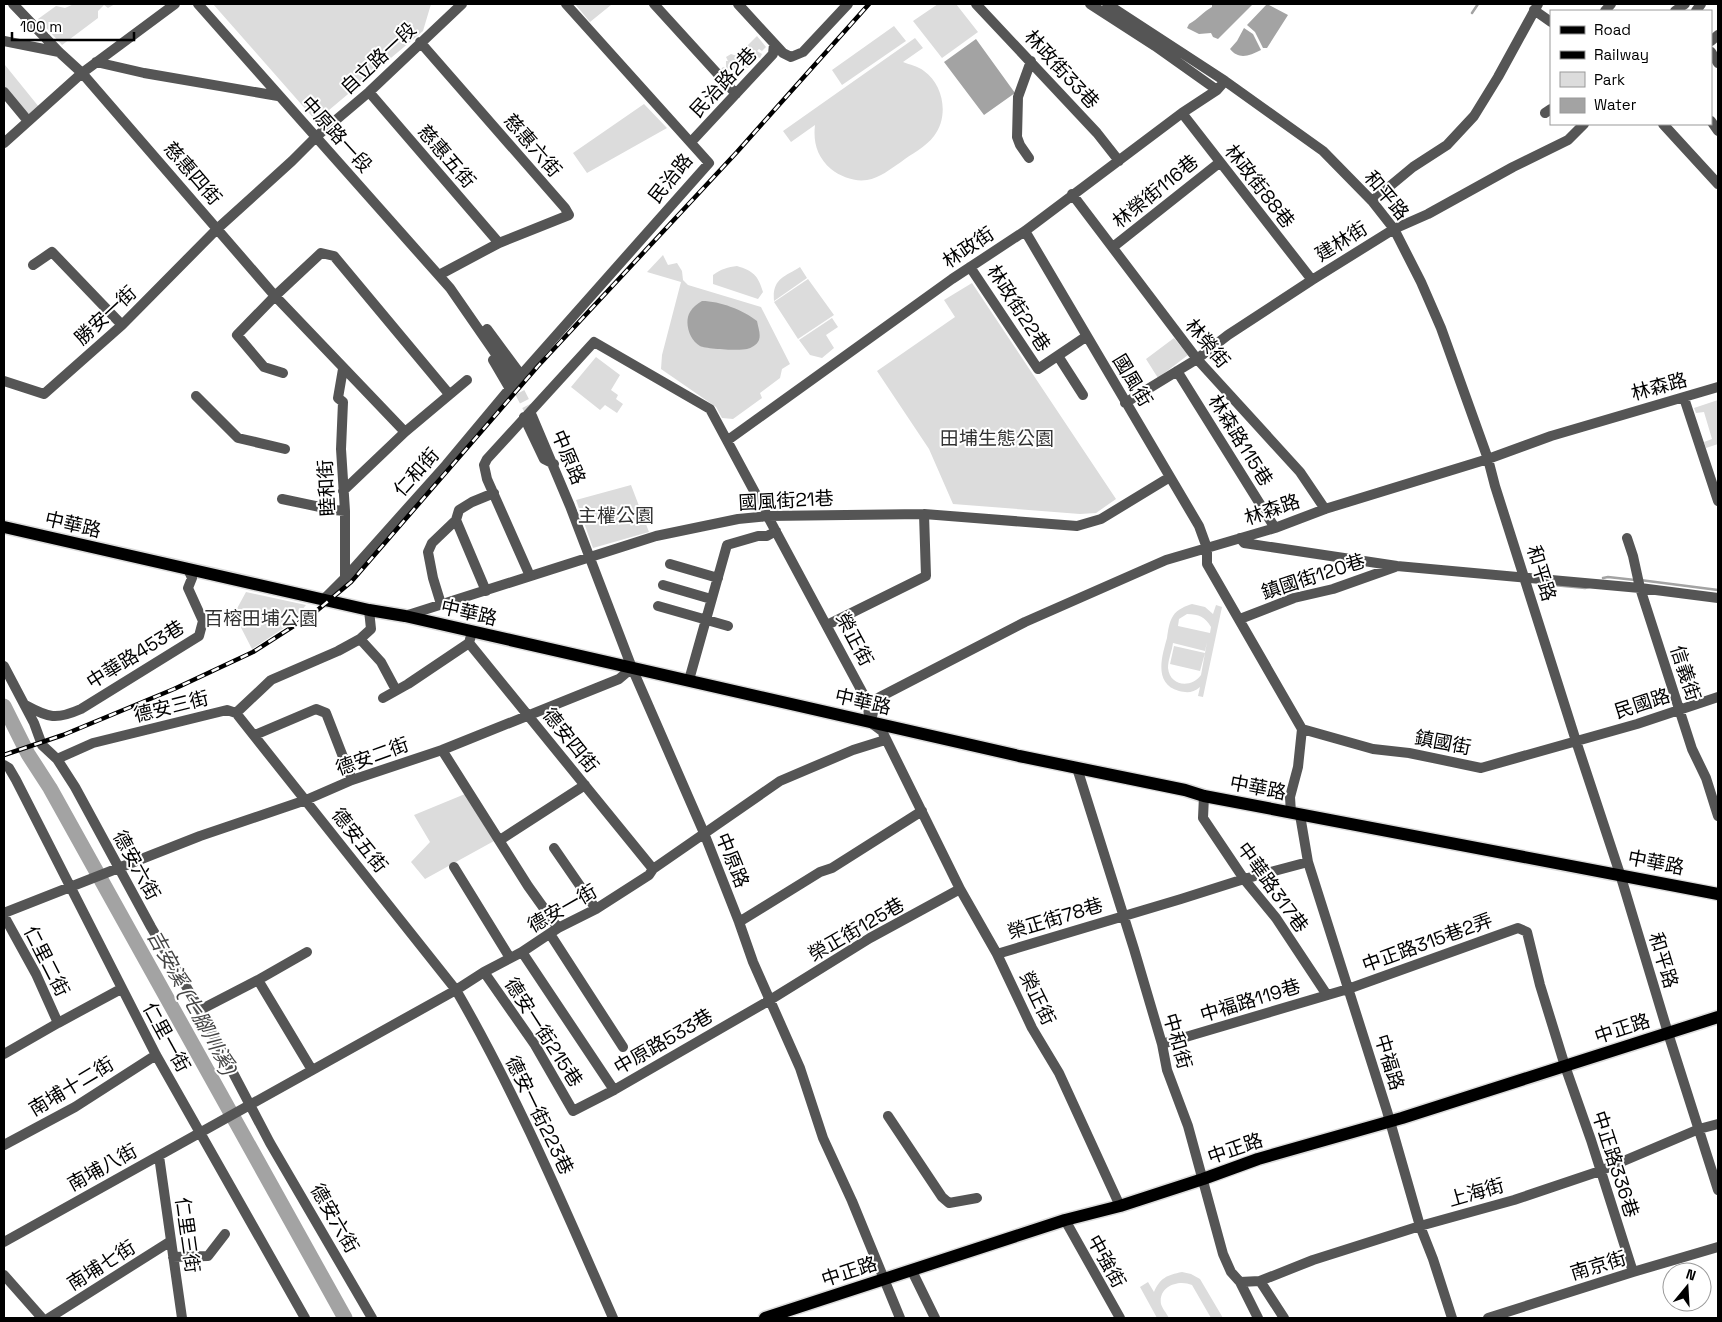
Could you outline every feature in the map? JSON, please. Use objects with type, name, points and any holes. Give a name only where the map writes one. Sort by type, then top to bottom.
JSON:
[{"type":"main road","name":"中華路","points":[[4,528],[369,610],[405,616],[471,638],[689,680],[1077,768],[1185,790],[1204,796],[1718,894]]},
{"type":"main road","name":"中正路","points":[[765,1318],[1064,1220],[1120,1206],[1258,1159],[1390,1122],[1718,1017]]},
{"type":"street","name":"慈惠四街","points":[[13,4],[82,73],[275,296],[405,432]]},
{"type":"street","points":[[4,143],[82,73],[175,4]]},
{"type":"street","name":"中原路一段","points":[[198,4],[450,288],[515,381]]},
{"type":"street","name":"自立路一段","points":[[217,229],[317,136],[369,92],[462,4]]},
{"type":"street","name":"民治路","points":[[515,381],[709,163],[566,4]]},
{"type":"street","points":[[654,4],[736,94]]},
{"type":"street","points":[[738,4],[774,44],[783,53],[791,57],[803,52],[848,4]]},
{"type":"street","name":"林政街33巷","points":[[976,4],[1097,133],[1119,161]]},
{"type":"street","points":[[1090,4],[1155,46],[1217,90]]},
{"type":"street","name":"和平路","points":[[1107,4],[1225,81],[1323,151],[1372,201],[1394,229],[1422,282],[1441,328],[1488,459],[1718,1190]]},
{"type":"street","points":[[1372,201],[1413,167],[1447,145],[1474,116],[1498,78],[1536,7],[1550,21]]},
{"type":"street","points":[[4,41],[59,52]]},
{"type":"street","name":"慈惠六街","points":[[420,42],[565,208],[569,215],[499,243]]},
{"type":"street","name":"民治路2巷","points":[[691,142],[773,54],[774,44]]},
{"type":"street","points":[[1029,158],[1020,145],[1017,137],[1017,127],[1018,97],[1031,61]]},
{"type":"street","points":[[96,62],[278,96]]},
{"type":"street","name":"林政街","points":[[728,440],[970,267],[1025,231],[1182,113],[1217,90],[1225,81]]},
{"type":"street","points":[[4,92],[28,121]]},
{"type":"street","name":"慈惠五街","points":[[369,92],[499,243]]},
{"type":"street","name":"林政街88巷","points":[[1182,113],[1312,280]]},
{"type":"street","name":"建林街","points":[[1125,403],[1196,359],[1228,335],[1312,280],[1394,229],[1428,214],[1513,167],[1568,140],[1583,125]]},
{"type":"street","points":[[1664,125],[1716,177]]},
{"type":"street","name":"林榮街116巷","points":[[1113,247],[1219,162]]},
{"type":"street","name":"林榮街","points":[[1072,194],[1196,359],[1300,472],[1325,509]]},
{"type":"street","name":"勝安一街","points":[[4,381],[44,394],[122,324],[217,229]]},
{"type":"street","name":"國風街","points":[[1025,231],[1199,526],[1208,548]]},
{"type":"street","points":[[439,275],[499,243]]},
{"type":"street","points":[[33,265],[52,252],[122,324]]},
{"type":"street","points":[[283,373],[264,367],[237,335],[321,253],[334,256],[449,394]]},
{"type":"street","name":"林政街22巷","points":[[970,267],[1038,370],[1058,356]]},
{"type":"street","points":[[1083,395],[1058,356],[1087,336]]},
{"type":"street","name":"榮正街","points":[[531,413],[594,342],[710,409],[867,701],[870,722],[882,731],[960,889],[997,954],[1032,1028],[1059,1073],[1120,1206]]},
{"type":"street","name":"睦和街","points":[[343,369],[338,398],[343,402],[341,450],[345,511],[345,578]]},
{"type":"street","name":"林森路115巷","points":[[1177,371],[1274,528]]},
{"type":"street","points":[[343,490],[405,432],[467,380]]},
{"type":"street","name":"仁和街","points":[[345,578],[446,465],[515,381]]},
{"type":"street","name":"林森路","points":[[870,722],[878,698],[1004,633],[1166,560],[1274,528],[1325,509],[1488,459],[1612,417],[1718,387]]},
{"type":"street","points":[[196,396],[238,438],[285,449]]},
{"type":"street","points":[[1684,398],[1718,501]]},
{"type":"street","points":[[530,576],[485,472],[484,465],[487,459],[531,413]]},
{"type":"street","name":"中原路","points":[[531,413],[554,465],[632,668],[704,834],[740,922],[753,962],[800,1068],[823,1138],[900,1318]]},
{"type":"street","name":"國風街21巷","points":[[405,616],[656,536],[714,523],[768,516],[924,514],[1077,526],[1101,519],[1170,476]]},
{"type":"street","points":[[441,604],[428,552],[432,543],[456,520],[459,510],[472,502],[494,493]]},
{"type":"street","points":[[282,499],[345,511]]},
{"type":"street","points":[[826,625],[926,576],[924,514]]},
{"type":"street","points":[[456,520],[486,591]]},
{"type":"street","points":[[689,680],[727,545],[758,536],[767,536],[776,531]]},
{"type":"street","points":[[1240,538],[1244,543],[1397,566],[1525,577],[1638,583],[1718,598]]},
{"type":"street","name":"信義街","points":[[1627,538],[1633,556],[1638,583],[1692,749],[1706,778],[1718,816]]},
{"type":"street","points":[[1208,548],[1207,564],[1302,729],[1298,767],[1290,797],[1296,814]]},
{"type":"street","points":[[670,564],[718,578]]},
{"type":"street","name":"鎮國街120巷","points":[[1240,619],[1294,598],[1333,589],[1397,566]]},
{"type":"street","name":"中華路453巷","points":[[24,704],[57,718],[68,715],[81,709],[199,636],[203,621],[188,588],[192,578],[188,569]]},
{"type":"street","points":[[324,599],[345,578]]},
{"type":"street","points":[[663,585],[711,599]]},
{"type":"street","points":[[658,606],[728,626]]},
{"type":"street","points":[[369,610],[371,629],[360,639],[381,662],[396,690]]},
{"type":"street","points":[[383,698],[408,684],[471,638]]},
{"type":"street","name":"德安四街","points":[[471,638],[527,715],[653,868]]},
{"type":"street","name":"德安三街","points":[[57,759],[93,743],[227,710],[236,713],[271,680],[360,639]]},
{"type":"street","name":"德安六街","points":[[4,666],[34,723],[42,745],[57,759],[75,787],[200,1010],[270,1143],[372,1318]]},
{"type":"street","name":"德安二街","points":[[4,914],[200,836],[306,800],[352,780],[442,750],[619,679],[632,668]]},
{"type":"street","name":"民國路","points":[[1576,741],[1637,724],[1718,697]]},
{"type":"street","points":[[255,734],[316,709],[323,710],[326,713],[352,780]]},
{"type":"street","name":"德安五街","points":[[236,713],[255,734],[456,990]]},
{"type":"street","name":"鎮國街","points":[[1302,729],[1373,749],[1409,753],[1481,768],[1576,741]]},
{"type":"street","name":"德安一街","points":[[217,1122],[456,990],[554,931],[596,909],[649,875],[653,868],[780,781],[853,750],[885,740]]},
{"type":"street","points":[[442,750],[500,840],[623,1047]]},
{"type":"street","name":"仁里一街","points":[[6,766],[156,1055],[305,1318]]},
{"type":"street","name":"中和街","points":[[1077,768],[1162,1044],[1167,1070],[1188,1126],[1223,1254],[1231,1272],[1240,1282],[1258,1318]]},
{"type":"street","points":[[500,840],[585,785]]},
{"type":"street","name":"中華路317巷","points":[[1204,796],[1203,818],[1244,879],[1276,918],[1327,995]]},
{"type":"street","points":[[740,922],[820,872],[832,868],[922,811]]},
{"type":"street","name":"中福路","points":[[1296,814],[1308,862],[1390,1122],[1420,1226],[1452,1318]]},
{"type":"street","points":[[554,848],[596,909]]},
{"type":"street","name":"榮正街78巷","points":[[997,954],[1244,879],[1308,862]]},
{"type":"street","points":[[454,866],[510,958]]},
{"type":"street","name":"榮正街125巷","points":[[770,1000],[870,938],[960,889]]},
{"type":"street","name":"仁里二街","points":[[4,914],[36,974],[58,1023]]},
{"type":"street","name":"中正路315巷2弄","points":[[1348,989],[1518,928]]},
{"type":"street","name":"中正路336巷","points":[[1518,928],[1527,932],[1530,939],[1540,985],[1565,1066],[1633,1272]]},
{"type":"street","points":[[200,1010],[307,952]]},
{"type":"street","points":[[522,952],[614,1090]]},
{"type":"street","name":"德安一街215巷","points":[[484,972],[535,1045],[573,1111]]},
{"type":"street","points":[[258,980],[312,1070]]},
{"type":"street","points":[[4,1054],[121,989]]},
{"type":"street","name":"中福路119巷","points":[[1162,1044],[1348,989]]},
{"type":"street","name":"德安一街223巷","points":[[456,990],[475,1022],[530,1132],[613,1318]]},
{"type":"street","name":"中原路533巷","points":[[573,1111],[614,1090],[770,1000]]},
{"type":"street","name":"南埔十二街","points":[[4,1145],[75,1107],[156,1055]]},
{"type":"street","points":[[888,1116],[942,1197],[949,1203],[977,1198]]},
{"type":"street","name":"南埔八街","points":[[4,1242],[217,1122]]},
{"type":"street","name":"上海街","points":[[1240,1282],[1260,1281],[1313,1260],[1420,1226],[1514,1200],[1600,1171],[1699,1129],[1718,1124]]},
{"type":"street","name":"仁里三街","points":[[159,1156],[182,1318]]},
{"type":"street","name":"中強街","points":[[1064,1220],[1120,1318]]},
{"type":"street","points":[[173,1257],[208,1256],[225,1234]]},
{"type":"street","name":"南埔七街","points":[[49,1318],[172,1241]]},
{"type":"street","name":"南京街","points":[[1488,1318],[1718,1247]]},
{"type":"street","points":[[912,1270],[935,1318]]},
{"type":"street","points":[[4,1275],[42,1318]]},
{"type":"street","points":[[1260,1281],[1284,1318]]},
{"type":"green space","points":[[74,4],[115,4],[108,8],[104,5],[98,11],[98,18],[62,45],[38,19],[56,6],[65,8]]},
{"type":"green space","points":[[213,4],[431,4],[423,31],[316,121]]},
{"type":"green space","points":[[575,4],[610,4],[611,5],[590,22]]},
{"type":"green space","points":[[938,4],[956,4],[978,32],[942,58],[913,21]]},
{"type":"green space","points":[[894,26],[906,41],[842,85],[832,70]]},
{"type":"green space","points":[[757,36],[766,47],[762,51],[759,49],[757,51],[762,54],[760,58],[757,57],[754,60],[749,58],[746,62],[749,61],[751,65],[748,68],[743,66],[742,68],[746,70],[744,73],[740,71],[740,75],[735,76],[735,87],[723,78],[728,74],[719,72],[723,67],[726,68],[726,61],[728,61],[726,57],[731,54],[737,56]]},
{"type":"green space","points":[[915,38],[923,48],[903,62],[919,68],[931,77],[940,93],[942,102],[942,120],[934,136],[927,144],[881,175],[872,179],[853,180],[835,172],[822,159],[817,149],[815,125],[791,142],[783,131]]},
{"type":"green space","points":[[5,65],[39,107],[27,118],[4,90]]},
{"type":"green space","points":[[644,104],[667,128],[587,173],[573,153]]},
{"type":"green space","points":[[663,255],[668,265],[677,263],[682,271],[683,280],[688,285],[761,307],[790,364],[782,369],[780,378],[760,393],[762,398],[733,419],[722,418],[716,407],[661,369],[662,355],[681,282],[647,272]]},
{"type":"green space","points":[[737,266],[754,274],[759,281],[763,292],[758,299],[713,284],[713,275],[719,271]]},
{"type":"green space","points":[[800,267],[807,278],[774,301],[775,288],[780,279]]},
{"type":"green space","points":[[808,279],[834,315],[798,339],[774,302]]},
{"type":"green space","name":"田埔生態公園","points":[[972,283],[1116,499],[1096,513],[1080,514],[953,504],[929,449],[877,371],[955,317],[944,300]]},
{"type":"green space","points":[[832,318],[838,327],[826,335],[834,348],[822,358],[810,355],[799,340]]},
{"type":"green space","points":[[1174,338],[1188,355],[1158,378],[1146,359]]},
{"type":"green space","points":[[596,357],[620,375],[611,390],[618,395],[616,399],[623,404],[617,413],[605,405],[600,410],[571,387]]},
{"type":"green space","points":[[1718,400],[1718,444],[1706,448],[1704,442],[1712,439],[1704,412],[1696,413],[1694,408]]},
{"type":"green space","name":"主權公園","points":[[631,485],[649,532],[593,548],[576,500]]},
{"type":"green space","name":"百榕田埔公園","points":[[246,592],[306,605],[290,624],[252,649],[234,614]]},
{"type":"green space","points":[[1192,604],[1205,607],[1213,614],[1216,605],[1222,607],[1203,697],[1198,696],[1200,687],[1187,692],[1171,687],[1165,682],[1161,669],[1172,618],[1179,610]],"holes":[[[1187,614],[1198,615],[1204,618],[1211,627],[1210,633],[1178,626],[1179,619]],[[1207,642],[1201,675],[1187,684],[1182,684],[1173,679],[1168,668],[1173,643],[1205,651]]]},
{"type":"green space","points":[[1174,646],[1205,653],[1200,671],[1170,664]]},
{"type":"green space","points":[[465,794],[494,841],[425,879],[411,862],[430,842],[414,815]]},
{"type":"green space","points":[[1182,1272],[1200,1279],[1223,1318],[1211,1318],[1192,1285],[1181,1283],[1166,1288],[1161,1298],[1161,1304],[1169,1318],[1157,1318],[1140,1287],[1148,1282],[1154,1292],[1159,1283],[1165,1278]]},
{"type":"water","points":[[1212,4],[1253,4],[1218,39],[1213,37],[1211,33],[1199,34],[1187,28],[1189,24],[1212,7]]},
{"type":"water","points":[[1267,4],[1288,15],[1267,48],[1263,48],[1255,32],[1247,25]]},
{"type":"water","points":[[1244,28],[1253,34],[1261,50],[1241,56],[1230,49]]},
{"type":"water","points":[[976,39],[1015,93],[984,115],[944,62]]},
{"type":"water","points":[[702,301],[731,307],[757,321],[760,335],[758,342],[750,348],[738,350],[700,346],[690,335],[687,321],[691,310]]},
{"type":"waterway","points":[[1472,13],[1478,4]]},
{"type":"waterway","points":[[1603,578],[1635,580]]},
{"type":"waterway","points":[[1640,580],[1718,590]]},
{"type":"waterway","points":[[1553,585],[1589,587]]},
{"type":"waterway","name":"吉安溪 (七腳川溪)","points":[[4,706],[28,754],[50,788],[345,1318]]},
{"type":"tunnel","points":[[513,379],[532,416]]},
{"type":"railway","points":[[4,755],[63,735],[174,689],[253,652],[314,613],[351,582],[538,366],[737,152],[869,4]]}]
